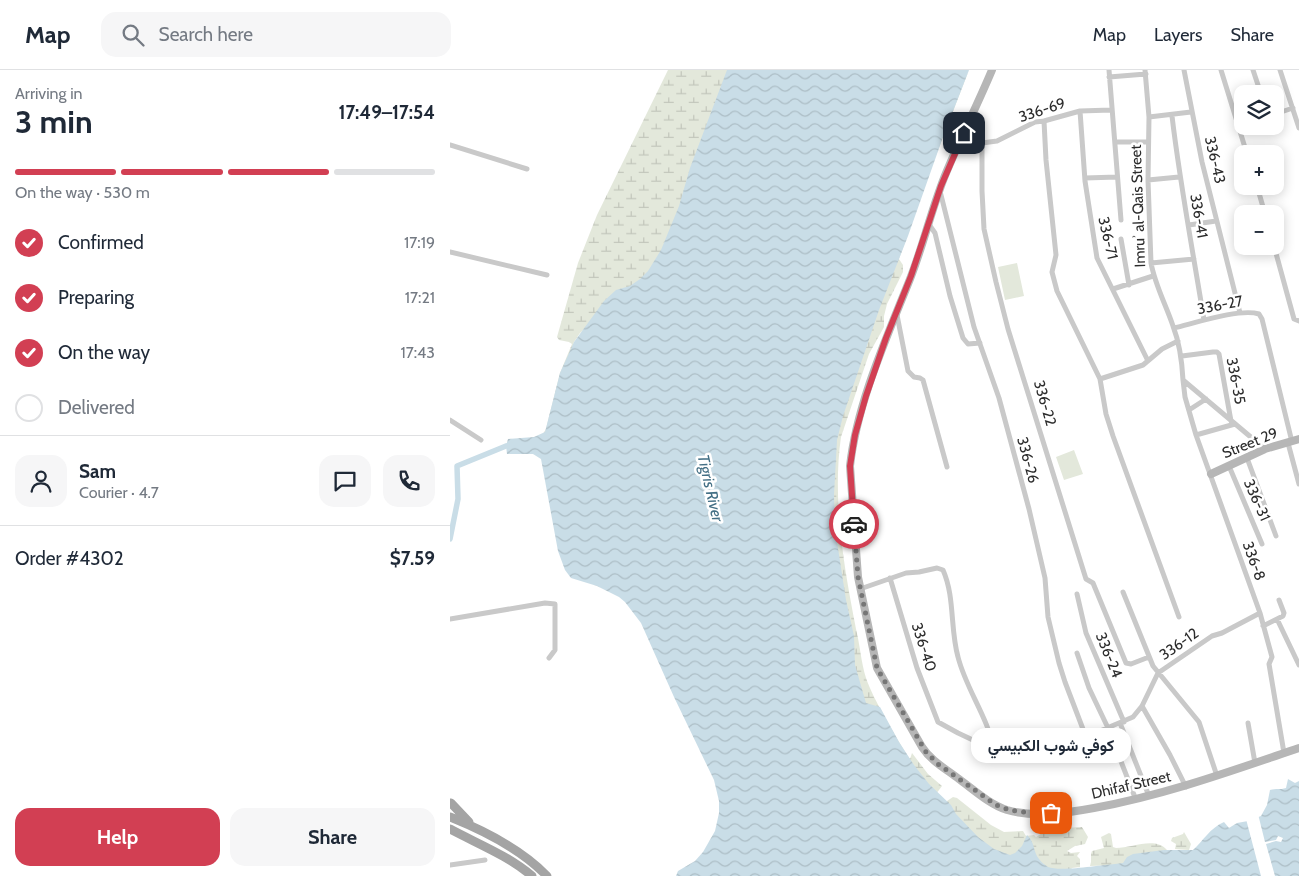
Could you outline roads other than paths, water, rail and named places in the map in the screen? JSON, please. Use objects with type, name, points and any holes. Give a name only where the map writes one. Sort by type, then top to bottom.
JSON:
[{"type":"main road","points":[[450,802],[475,827]]},
{"type":"main road","points":[[532,876],[515,862],[452,830],[453,819],[475,827],[503,843],[536,864],[547,876]]},
{"type":"street","name":"Dhifaf Street","points":[[992,70],[940,190],[928,223],[911,276],[866,396],[851,458],[850,466],[860,589],[878,671],[922,747],[934,760],[991,802],[1009,810],[1059,813],[1136,800],[1186,787],[1299,748]]},
{"type":"street","points":[[1108,70],[1121,220]]},
{"type":"street","name":"336-43","points":[[1184,70],[1191,112],[1216,221],[1240,313]]},
{"type":"street","points":[[1221,70],[1244,145]]},
{"type":"street","points":[[1253,70],[1259,85]]},
{"type":"street","points":[[1280,70],[1299,128]]},
{"type":"street","points":[[1109,77],[1146,72]]},
{"type":"street","name":"Imruʾ al-Qais Street","points":[[1146,72],[1149,118],[1148,180],[1151,263],[1153,276],[1174,328],[1182,356],[1183,380]]},
{"type":"street","points":[[1284,111],[1293,108]]},
{"type":"street","name":"336-69","points":[[982,143],[997,141],[1035,122],[1080,111],[1112,110]]},
{"type":"street","name":"336-71","points":[[1080,111],[1085,178],[1097,258],[1148,361]]},
{"type":"street","points":[[1149,118],[1191,112]]},
{"type":"street","name":"336-41","points":[[1172,116],[1179,177],[1204,320]]},
{"type":"street","name":"336-22","points":[[970,120],[982,127],[982,191],[986,238],[1008,328],[1024,374],[1063,509],[1086,578],[1093,583],[1126,663],[1131,664],[1149,657]]},
{"type":"street","points":[[1044,121],[1056,255],[1052,272],[1054,281],[1057,291],[1100,379],[1106,414],[1113,436],[1179,617]]},
{"type":"street","points":[[1115,142],[1148,142]]},
{"type":"street","points":[[450,145],[527,169]]},
{"type":"street","points":[[1085,178],[1117,177]]},
{"type":"street","points":[[1148,180],[1179,177]]},
{"type":"street","name":"336-26","points":[[940,190],[952,245],[980,343],[999,398],[1031,518],[1045,578],[1048,617],[1059,663],[1086,737]]},
{"type":"street","points":[[1189,226],[1216,221]]},
{"type":"street","points":[[928,223],[935,233],[950,296],[963,338],[968,344],[980,343]]},
{"type":"street","points":[[1121,239],[1129,285]]},
{"type":"street","points":[[450,252],[547,275]]},
{"type":"street","points":[[1276,255],[1294,319],[1299,322]]},
{"type":"street","points":[[1151,263],[1194,259]]},
{"type":"street","points":[[1113,289],[1153,276]]},
{"type":"street","points":[[896,312],[908,371],[914,377],[923,380],[947,467]]},
{"type":"street","name":"336-27","points":[[1174,328],[1240,313],[1253,312],[1259,314],[1262,319],[1293,441],[1299,484]]},
{"type":"street","points":[[1100,379],[1132,369],[1148,361],[1162,349],[1178,342]]},
{"type":"street","name":"336-35","points":[[1182,356],[1218,352],[1233,422]]},
{"type":"street","points":[[1183,380],[1265,449]]},
{"type":"street","name":"336-8","points":[[1183,380],[1185,397],[1196,435],[1260,613],[1272,657],[1269,664],[1284,753]]},
{"type":"street","points":[[1189,410],[1206,399]]},
{"type":"street","points":[[450,420],[481,440]]},
{"type":"street","points":[[1196,435],[1233,422]]},
{"type":"street","name":"Street 29","points":[[1211,474],[1265,449],[1293,441]]},
{"type":"street","points":[[1247,458],[1276,536]]},
{"type":"street","name":"336-31","points":[[1229,466],[1262,544]]},
{"type":"street","points":[[860,589],[906,573],[937,568],[943,570],[948,586],[957,655],[987,725],[994,750]]},
{"type":"street","name":"336-40","points":[[890,578],[917,668],[938,722]]},
{"type":"street","points":[[1123,592],[1149,657],[1158,673],[1199,722],[1217,776]]},
{"type":"street","name":"336-24","points":[[1077,594],[1086,633],[1149,796]]},
{"type":"street","points":[[1263,626],[1284,614],[1279,600]]},
{"type":"street","points":[[450,619],[555,604],[555,650],[549,658]]},
{"type":"street","name":"336-12","points":[[938,722],[994,750],[1012,754],[1037,753],[1067,746],[1122,723],[1136,715],[1158,673],[1212,636],[1222,633],[1260,613]]},
{"type":"street","points":[[1278,619],[1299,665]]},
{"type":"street","points":[[1077,653],[1089,688],[1108,728],[1136,800]]},
{"type":"street","points":[[1142,706],[1186,787]]},
{"type":"street","points":[[1248,723],[1256,763]]},
{"type":"street","points":[[450,802],[453,819]]},
{"type":"street","points":[[450,865],[485,860]]},
{"type":"water","name":"Tigris River","points":[[727,70],[969,70],[879,310],[843,416],[837,440],[834,495],[835,529],[846,600],[854,636],[855,665],[866,703],[880,707],[914,765],[978,837],[994,849],[1010,855],[1022,846],[1027,835],[1040,860],[1048,867],[1071,869],[1123,863],[1127,857],[1133,854],[1164,850],[1193,850],[1211,831],[1224,822],[1229,828],[1237,823],[1261,816],[1267,805],[1270,790],[1286,788],[1288,779],[1295,783],[1299,781],[1299,876],[676,876],[678,871],[695,861],[703,852],[715,831],[719,813],[719,801],[714,780],[641,623],[619,597],[597,586],[571,578],[565,570],[558,551],[541,459],[533,454],[507,454],[506,446],[508,439],[534,437],[545,432],[560,373],[574,342],[604,301],[616,290],[630,286],[640,279],[648,271],[661,250],[679,206],[690,168]]},
{"type":"waterway","points":[[450,539],[458,499],[457,466],[512,445]]},
{"type":"place","name":"كوفي شوب الكبيسي","points":[[1051,813]]}]
